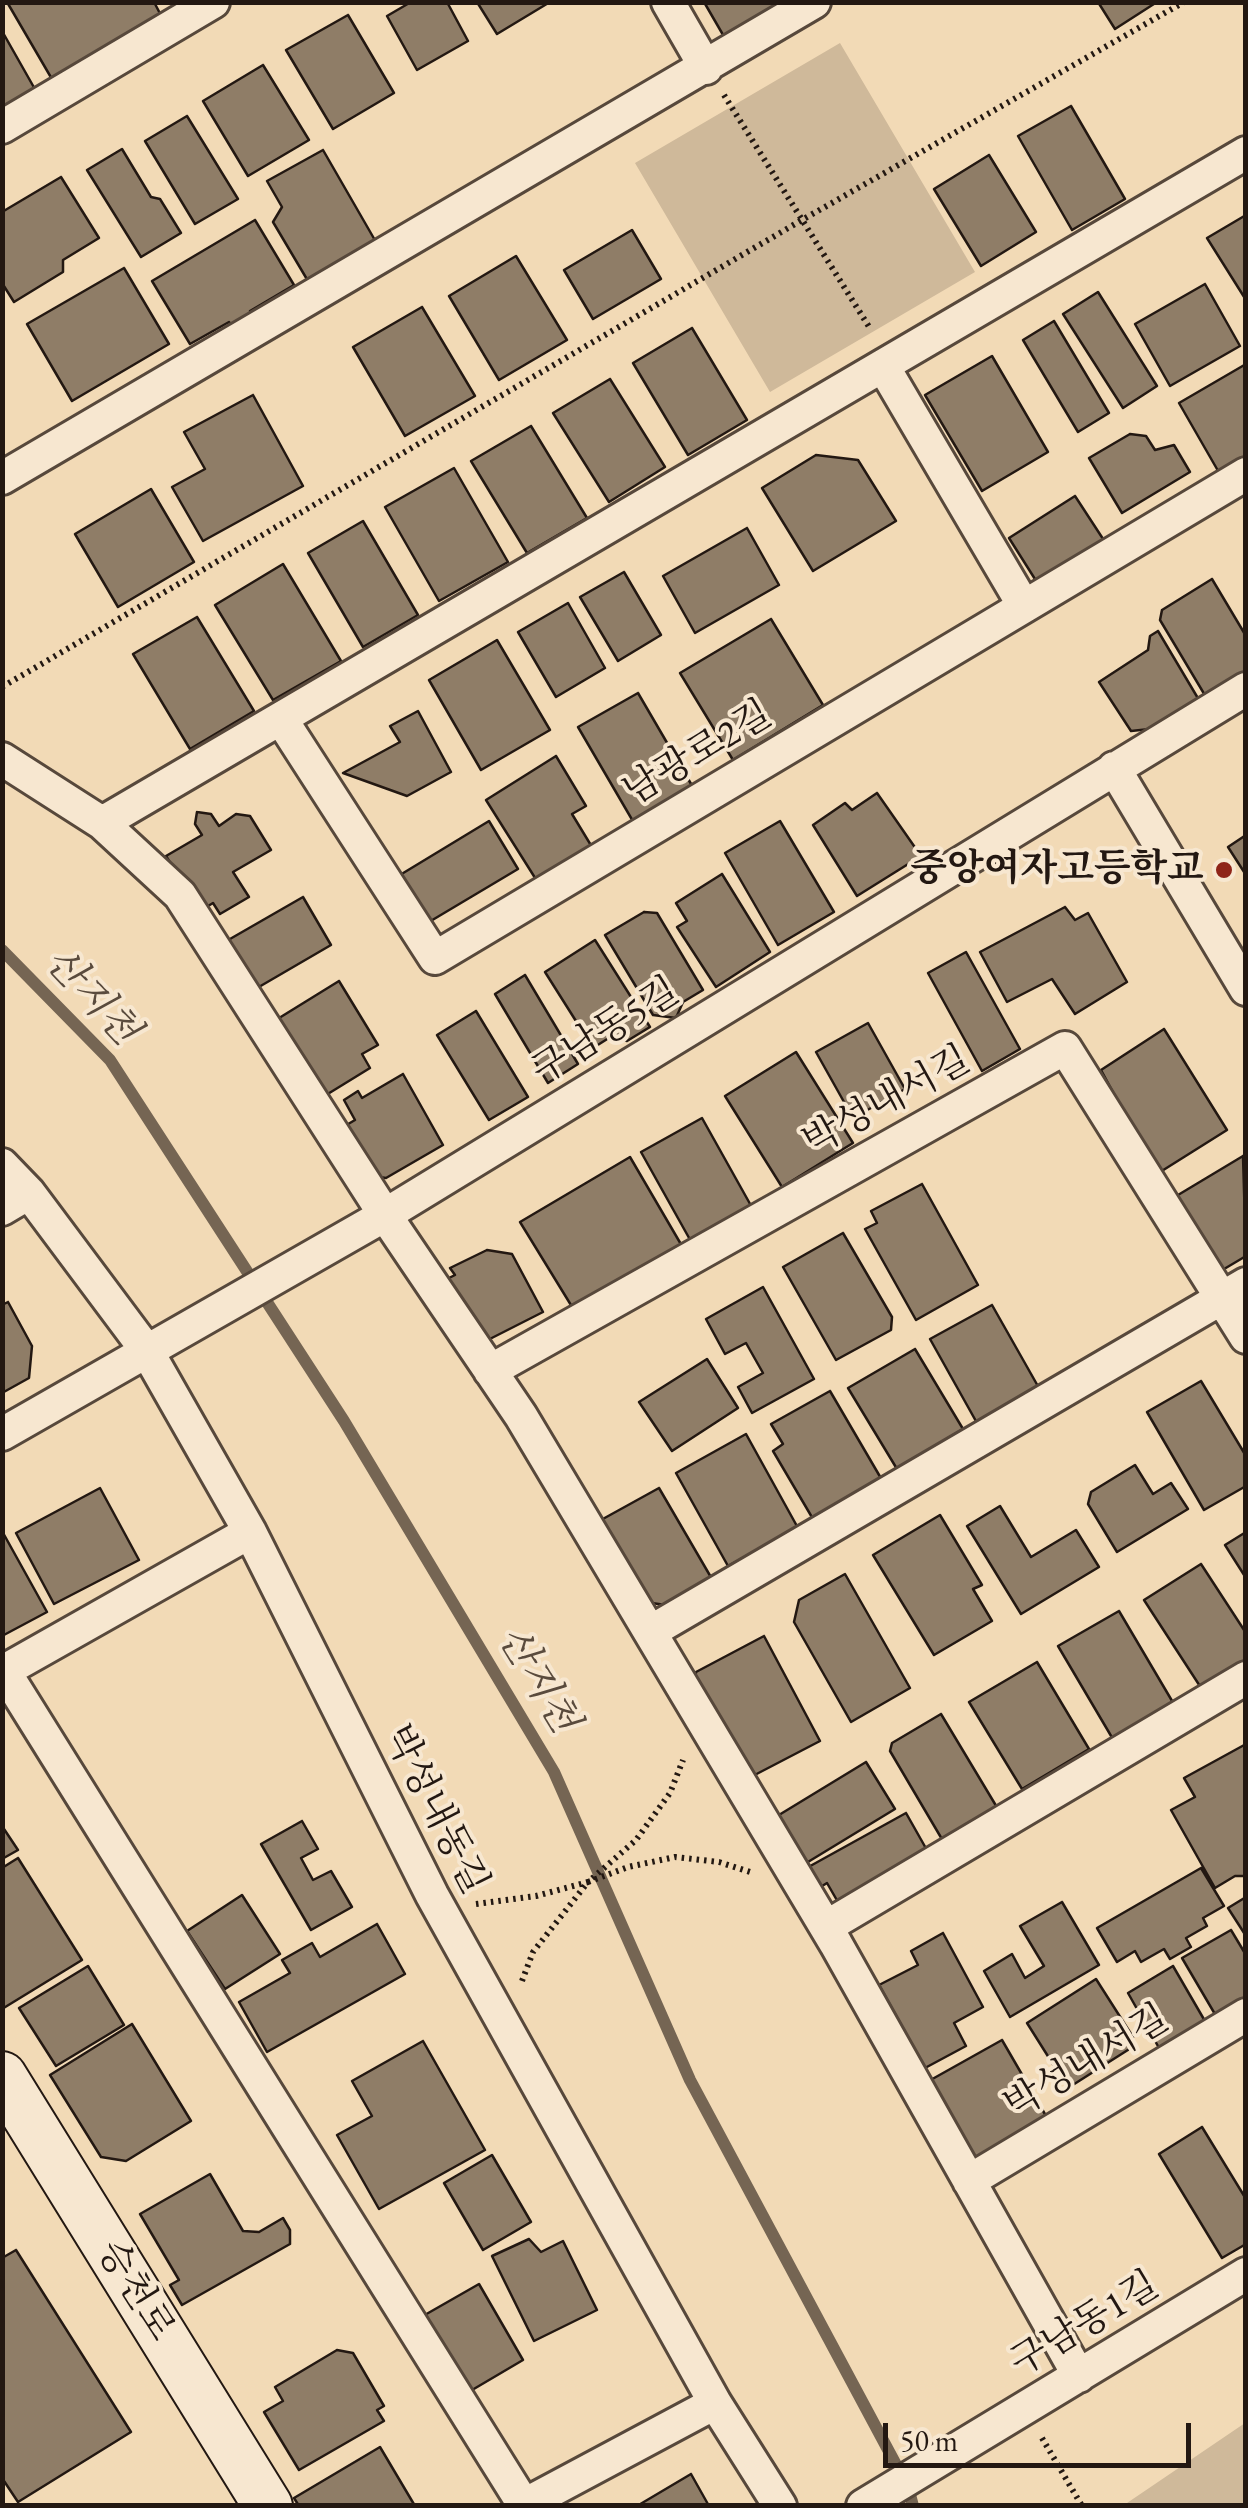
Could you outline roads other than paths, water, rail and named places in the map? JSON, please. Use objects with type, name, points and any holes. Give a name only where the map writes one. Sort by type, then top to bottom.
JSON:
[{"type":"main road","name":"승천로","points":[[2,2076],[268,2506]]},
{"type":"street","points":[[2,127],[212,2]]},
{"type":"street","points":[[668,2],[706,68]]},
{"type":"street","points":[[2,478],[814,2]]},
{"type":"street","points":[[102,823],[1246,153]]},
{"type":"street","points":[[887,363],[1024,606]]},
{"type":"street","name":"남광로2길","points":[[281,718],[435,958],[1246,474]]},
{"type":"street","name":"구남동5길","points":[[2,1434],[385,1214],[1246,690]]},
{"type":"street","points":[[2,759],[102,823],[180,894],[490,1370],[650,1632],[826,1927],[1078,2376]]},
{"type":"street","points":[[1114,768],[1246,989]]},
{"type":"street","name":"박성내서길","points":[[490,1370],[1065,1048],[1234,1291],[1246,1336]]},
{"type":"street","name":"박성내동길","points":[[2,1165],[16,1201],[147,1351],[250,1532],[432,1896],[715,2403],[780,2506]]},
{"type":"street","points":[[650,1632],[1234,1291]]},
{"type":"street","points":[[250,1532],[4,1671],[524,2506],[715,2403]]},
{"type":"street","points":[[826,1927],[1246,1678]]},
{"type":"street","name":"박성내서길","points":[[969,2180],[1246,2014]]},
{"type":"street","name":"구남동1길","points":[[863,2506],[1246,2274]]},
{"type":"waterway","name":"산지천","points":[[2,950],[110,1060],[344,1421],[554,1772],[690,2080],[908,2487],[913,2506]]},
{"type":"place","name":"중앙여자고등학교","points":[[1224,870]]}]
